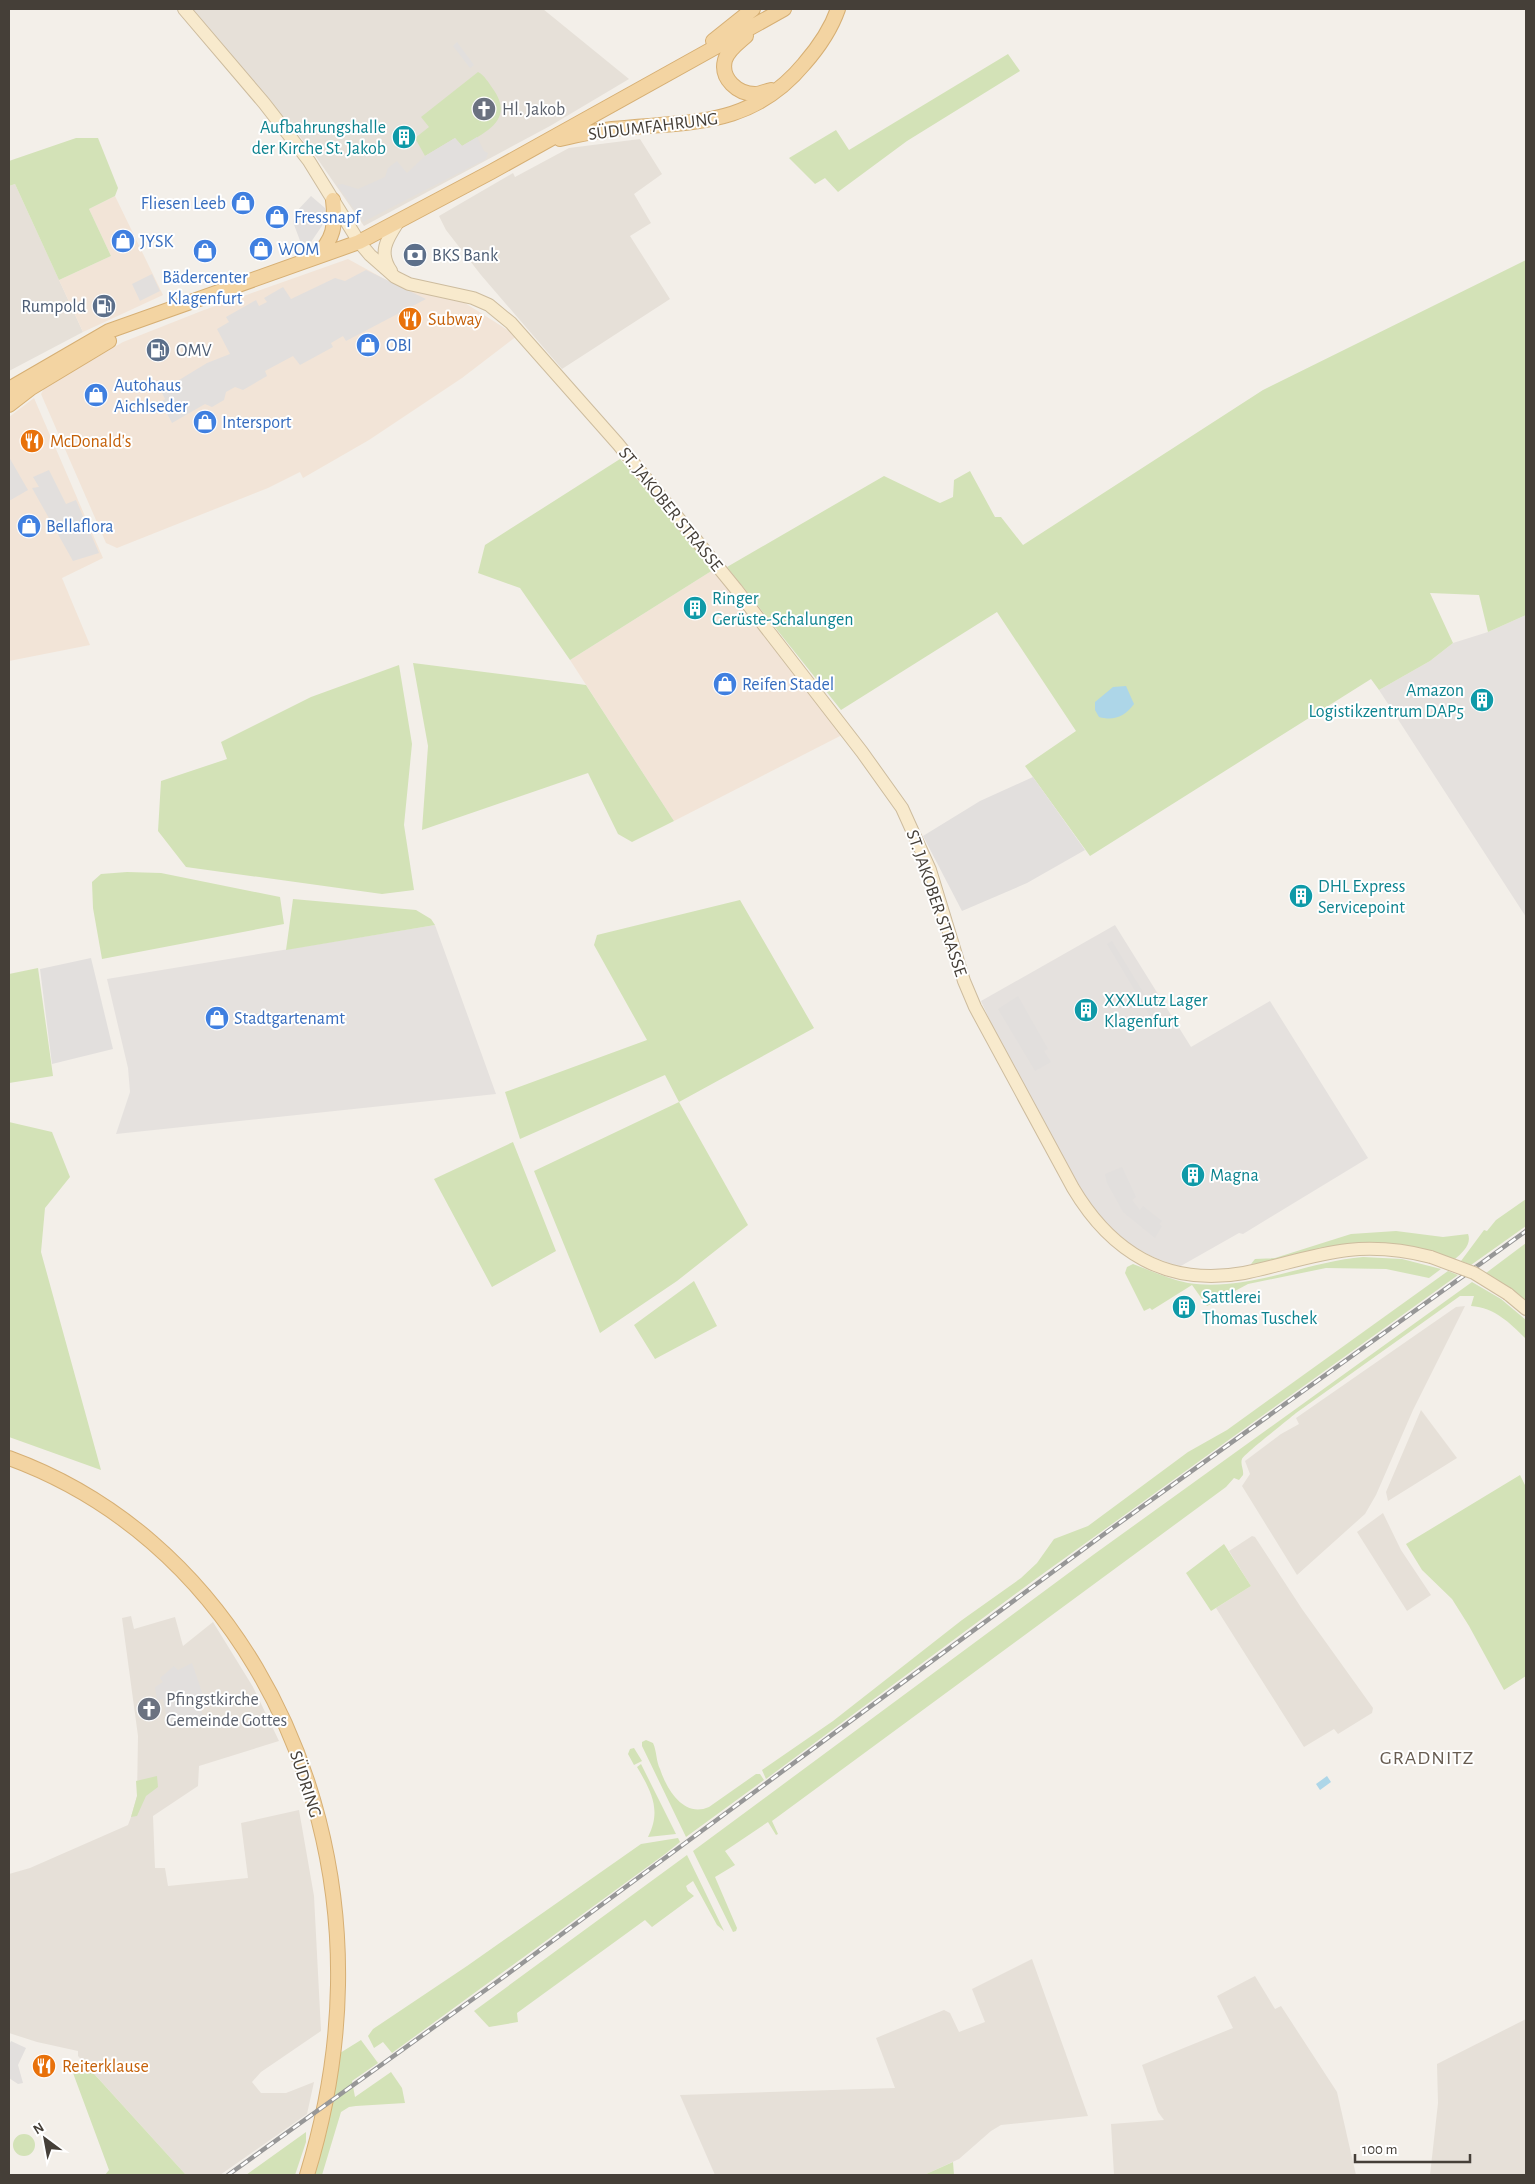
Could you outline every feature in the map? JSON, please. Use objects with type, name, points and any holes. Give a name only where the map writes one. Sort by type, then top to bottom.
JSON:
[{"type":"main road","name":"ST. JAKOBER STRASSE","points":[[184,9],[309,161],[359,242],[385,270],[409,284],[473,298],[494,308],[517,328],[637,467],[736,589],[851,738],[902,808],[930,870],[964,980],[1006,1066],[1085,1208],[1106,1233],[1128,1251],[1165,1269],[1204,1276],[1242,1273],[1348,1250],[1396,1250],[1432,1257],[1474,1273],[1508,1294],[1526,1309]]},
{"type":"main road","points":[[682,65],[753,9]]},
{"type":"main road","points":[[9,389],[95,338],[204,296],[312,260],[359,242],[544,143],[784,9]]},
{"type":"main road","name":"SÜDUMFAHRUNG","points":[[544,143],[610,129],[705,121],[726,117],[763,100],[783,86],[811,56],[837,11]]},
{"type":"main road","name":"SÜDUMFAHRUNG","points":[[764,21],[732,49],[726,59],[726,76],[730,84],[747,93],[757,94],[783,86]]},
{"type":"main road","points":[[312,260],[332,238],[336,222],[333,200]]},
{"type":"main road","points":[[395,277],[387,265],[384,248],[398,222]]},
{"type":"main road","points":[[9,405],[31,388],[113,340],[134,324]]},
{"type":"main road","name":"SÜDRING","points":[[9,1458],[61,1481],[105,1506],[142,1533],[178,1565],[222,1615],[251,1659],[291,1738],[311,1795],[323,1841],[333,1900],[338,1964],[336,2026],[332,2064],[321,2125],[307,2175]]},
{"type":"shaded area","points":[[192,9],[543,9],[629,79],[550,126],[364,226],[312,151]]},
{"type":"shaded area","points":[[457,42],[474,65],[470,68],[453,46]]},
{"type":"shaded area","points":[[477,137],[484,151],[488,153],[486,159],[363,222],[337,185],[342,184],[358,189],[385,177],[388,168],[397,161],[407,173],[425,156],[455,138],[462,146]]},
{"type":"shaded area","points":[[640,139],[662,174],[634,194],[651,223],[630,236],[670,299],[562,369],[481,275],[446,230],[439,216],[513,173],[515,177],[569,148]]},
{"type":"shaded area","points":[[15,184],[83,332],[9,371],[9,186]]},
{"type":"shaded area","points":[[115,196],[163,295],[83,332],[59,280],[111,256],[89,209]]},
{"type":"shaded area","points":[[311,196],[325,208],[328,217],[311,242],[302,246],[293,222],[295,213]]},
{"type":"shaded area","points":[[348,259],[401,288],[465,303],[517,336],[462,378],[369,440],[303,478],[300,472],[268,488],[117,548],[106,543],[41,394],[45,387],[123,342],[204,310]]},
{"type":"shaded area","points":[[366,270],[426,299],[346,341],[343,336],[331,343],[333,347],[300,365],[293,356],[265,371],[267,376],[243,390],[235,387],[226,392],[224,400],[212,407],[205,404],[172,423],[161,402],[165,399],[161,391],[207,363],[230,354],[217,329],[229,322],[226,317],[256,300],[259,306],[267,302],[264,298],[283,287],[291,299],[335,278],[345,281]]},
{"type":"shaded area","points":[[152,274],[160,291],[140,301],[132,284]]},
{"type":"shaded area","points":[[34,398],[103,558],[62,578],[90,645],[9,661],[9,417]]},
{"type":"shaded area","points":[[9,457],[28,490],[9,501]]},
{"type":"shaded area","points":[[49,470],[66,504],[76,500],[99,553],[73,561],[32,488],[39,487],[33,477]]},
{"type":"shaded area","points":[[713,570],[842,735],[674,821],[570,660]]},
{"type":"shaded area","points":[[1526,615],[1526,917],[1379,690],[1430,661],[1453,643],[1488,632]]},
{"type":"shaded area","points":[[1033,777],[1085,850],[1027,883],[962,911],[923,836],[980,801]]},
{"type":"shaded area","points":[[435,925],[496,1094],[116,1134],[130,1092],[128,1068],[107,979]]},
{"type":"shaded area","points":[[1115,925],[1191,1047],[1270,1001],[1368,1158],[1243,1234],[1239,1233],[1179,1267],[1151,1256],[1122,1240],[1086,1198],[997,1036],[981,1001]]},
{"type":"shaded area","points":[[1112,941],[1165,1028],[1159,1031],[1107,944]]},
{"type":"shaded area","points":[[91,958],[113,1049],[52,1064],[40,969]]},
{"type":"shaded area","points":[[1018,996],[1048,1049],[1044,1051],[1051,1062],[1035,1071],[998,1009]]},
{"type":"shaded area","points":[[1122,1167],[1136,1197],[1132,1200],[1140,1210],[1143,1206],[1162,1221],[1159,1224],[1162,1226],[1155,1238],[1123,1212],[1107,1183],[1105,1174]]},
{"type":"shaded area","points":[[1465,1306],[1413,1410],[1376,1495],[1365,1514],[1297,1575],[1242,1486],[1250,1474],[1245,1461],[1281,1434],[1299,1424],[1296,1418],[1456,1307]]},
{"type":"shaded area","points":[[1421,1410],[1457,1458],[1388,1501],[1386,1492]]},
{"type":"shaded area","points":[[1383,1513],[1401,1550],[1431,1595],[1407,1611],[1357,1532]]},
{"type":"shaded area","points":[[1252,1536],[1255,1537],[1302,1609],[1373,1708],[1372,1713],[1338,1734],[1334,1729],[1304,1747],[1216,1608],[1251,1586],[1229,1551]]},
{"type":"shaded area","points":[[131,1616],[134,1629],[175,1617],[183,1646],[213,1622],[253,1687],[279,1741],[199,1766],[198,1786],[153,1816],[155,1868],[165,1868],[168,1886],[248,1878],[241,1823],[299,1810],[314,1896],[321,2031],[261,2072],[252,2082],[261,2093],[286,2093],[314,2082],[307,2114],[220,2175],[186,2175],[78,2056],[78,2051],[37,2042],[9,2033],[9,1874],[30,1868],[128,1825],[131,1817],[137,1796],[138,1736],[122,1618]]},
{"type":"shaded area","points":[[192,1663],[207,1707],[201,1709],[203,1716],[168,1724],[163,1699],[157,1700],[155,1687],[163,1682],[160,1678],[174,1666],[178,1670]]},
{"type":"shaded area","points":[[1032,1959],[1088,2116],[1001,2125],[991,2131],[959,2159],[924,2175],[715,2175],[680,2095],[895,2088],[876,2038],[944,2010],[950,2013],[959,2032],[985,2022],[972,1989]]},
{"type":"shaded area","points":[[1255,1976],[1275,2009],[1281,2006],[1337,2092],[1356,2175],[1114,2175],[1111,2124],[1164,2120],[1158,2112],[1142,2065],[1233,2028],[1217,1996]]},
{"type":"shaded area","points":[[1526,2019],[1526,2175],[1430,2175],[1438,2103],[1437,2064]]},
{"type":"shaded area","points":[[11,2041],[26,2048],[18,2065],[23,2083],[18,2084],[9,2078],[9,2045]]},
{"type":"green space","points":[[1008,54],[1020,71],[907,141],[838,192],[825,178],[815,184],[789,158],[836,130],[849,150]]},
{"type":"green space","points":[[478,72],[488,82],[499,100],[501,109],[495,124],[480,136],[462,146],[455,138],[425,156],[415,138],[429,127],[421,117]]},
{"type":"green space","points":[[76,138],[98,138],[118,188],[115,196],[89,209],[111,256],[59,280],[15,184],[9,186],[9,161]]},
{"type":"green space","points":[[1526,260],[1526,615],[1488,632],[1479,595],[1430,593],[1453,643],[1430,661],[1379,690],[1371,679],[1090,856],[1025,766],[1076,731],[997,612],[841,710],[727,567],[884,476],[940,503],[953,497],[954,480],[970,471],[995,517],[1001,517],[1023,545],[1263,390]]},
{"type":"green space","points":[[620,459],[713,570],[570,660],[520,588],[478,573],[485,545]]},
{"type":"green space","points":[[413,663],[586,685],[674,821],[632,842],[618,834],[588,773],[422,830],[428,746]]},
{"type":"green space","points":[[399,665],[412,744],[404,825],[414,890],[382,894],[186,867],[158,831],[161,781],[227,759],[221,742],[311,697]]},
{"type":"green space","points":[[127,872],[161,873],[280,897],[284,924],[102,959],[93,908],[92,882],[101,874]]},
{"type":"green space","points":[[293,899],[416,910],[431,919],[435,925],[286,950]]},
{"type":"green space","points":[[740,900],[814,1028],[679,1102],[665,1075],[520,1139],[505,1092],[647,1040],[594,945],[597,935]]},
{"type":"green space","points":[[38,968],[53,1076],[9,1083],[9,974]]},
{"type":"green space","points":[[679,1102],[748,1225],[677,1281],[600,1333],[534,1171]]},
{"type":"green space","points":[[9,1122],[52,1132],[70,1177],[45,1208],[41,1252],[101,1470],[9,1437]]},
{"type":"green space","points":[[513,1142],[556,1251],[492,1287],[434,1179]]},
{"type":"green space","points":[[1526,1199],[1526,1226],[1471,1265],[1461,1261],[1484,1230],[1487,1231],[1496,1220]]},
{"type":"green space","points":[[1396,1231],[1443,1237],[1468,1234],[1469,1241],[1466,1248],[1455,1259],[1417,1249],[1251,1264],[1255,1259],[1275,1258],[1351,1234]]},
{"type":"green space","points":[[1526,1243],[1526,1304],[1513,1290],[1486,1273]]},
{"type":"green space","points":[[1363,1257],[1402,1259],[1441,1269],[1429,1278],[1386,1269],[1326,1268],[1248,1284],[1207,1306],[1192,1285],[1152,1310],[1150,1308],[1144,1311],[1125,1273],[1127,1267],[1133,1264],[1188,1283],[1210,1285],[1254,1280],[1319,1264]]},
{"type":"green space","points":[[1448,1271],[1458,1275],[1037,1578],[766,1779],[762,1770],[833,1721],[962,1620],[1021,1578],[1037,1563],[1054,1539],[1088,1526],[1188,1452],[1227,1430]]},
{"type":"green space","points":[[694,1281],[717,1326],[655,1359],[634,1325]]},
{"type":"green space","points":[[1472,1282],[1501,1299],[1526,1320],[1526,1339],[1501,1317],[1480,1307],[1471,1306],[1474,1296],[1460,1296],[1296,1413],[1244,1456],[1242,1459],[1243,1475],[1239,1480],[1234,1478],[1226,1487],[772,1821],[778,1834],[776,1835],[768,1822],[725,1851],[735,1865],[715,1877],[737,1928],[733,1932],[693,1851],[1093,1555]]},
{"type":"green space","points":[[1520,1475],[1526,1487],[1526,1676],[1504,1690],[1452,1599],[1422,1570],[1406,1544]]},
{"type":"green space","points":[[1224,1544],[1251,1586],[1211,1611],[1186,1573]]},
{"type":"green space","points":[[646,1740],[653,1743],[663,1777],[672,1793],[684,1805],[692,1809],[709,1807],[756,1774],[760,1774],[764,1780],[686,1837],[642,1746],[642,1742]]},
{"type":"green space","points":[[634,1748],[642,1761],[634,1765],[628,1754],[630,1749]]},
{"type":"green space","points":[[641,1764],[676,1834],[648,1837],[654,1818],[654,1809],[647,1784],[637,1767]]},
{"type":"green space","points":[[157,1776],[158,1787],[146,1796],[137,1816],[131,1817],[137,1796],[136,1781]]},
{"type":"green space","points":[[678,1838],[680,1842],[665,1854],[392,2053],[383,2042],[374,2048],[368,2036],[373,2029],[467,1966],[641,1844]]},
{"type":"green space","points":[[687,1855],[724,1931],[717,1925],[693,1881],[686,1886],[688,1891],[694,1896],[652,1927],[645,1920],[517,2013],[518,2022],[489,2027],[474,2011]]},
{"type":"green space","points":[[361,2040],[378,2063],[352,2081],[355,2097],[391,2072],[402,2088],[405,2103],[356,2106],[349,2107],[341,2112],[322,2175],[313,2175],[340,2053]]},
{"type":"green space","points":[[86,2065],[186,2175],[105,2175],[109,2170],[73,2073]]},
{"type":"green space","points":[[306,2132],[306,2142],[295,2175],[246,2175]]},
{"type":"green space","points":[[20,2134],[28,2134],[35,2141],[35,2149],[28,2156],[20,2156],[13,2149],[13,2141]]},
{"type":"green space","points":[[953,2162],[954,2175],[924,2175]]},
{"type":"water","points":[[1126,686],[1134,704],[1118,717],[1099,717],[1095,710],[1095,702],[1113,687]]},
{"type":"water","points":[[1327,1776],[1331,1782],[1320,1790],[1316,1784]]},
{"type":"railway","points":[[228,2175],[505,1976],[1111,1529],[1526,1231]]},
{"type":"place","name":"Hl. Jakob","points":[[484,109]]},
{"type":"place","name":"Aufbahrungshalle der Kirche St. Jakob","points":[[404,137]]},
{"type":"place","name":"Fliesen Leeb","points":[[243,203]]},
{"type":"place","name":"Fressnapf","points":[[277,217]]},
{"type":"place","name":"JYSK","points":[[123,241]]},
{"type":"place","name":"WOM","points":[[261,249]]},
{"type":"place","name":"Bädercenter Klagenfurt","points":[[205,251]]},
{"type":"place","name":"BKS Bank","points":[[415,255]]},
{"type":"place","name":"Rumpold","points":[[104,306]]},
{"type":"place","name":"Subway","points":[[410,319]]},
{"type":"place","name":"OBI","points":[[368,345]]},
{"type":"place","name":"OMV","points":[[158,350]]},
{"type":"place","name":"Autohaus Aichlseder","points":[[96,395]]},
{"type":"place","name":"Intersport","points":[[205,422]]},
{"type":"place","name":"McDonald's","points":[[32,441]]},
{"type":"place","name":"Bellaflora","points":[[29,526]]},
{"type":"place","name":"Ringer Gerüste-Schalungen","points":[[695,608]]},
{"type":"place","name":"Reifen Stadel","points":[[725,684]]},
{"type":"place","name":"Amazon Logistikzentrum DAP5","points":[[1482,700]]},
{"type":"place","name":"DHL Express Servicepoint","points":[[1301,896]]},
{"type":"place","name":"XXXLutz Lager Klagenfurt","points":[[1086,1010]]},
{"type":"place","name":"Stadtgartenamt","points":[[217,1018]]},
{"type":"place","name":"Magna","points":[[1193,1175]]},
{"type":"place","name":"Sattlerei Thomas Tuschek","points":[[1184,1307]]},
{"type":"place","name":"Pfingstkirche Gemeinde Gottes","points":[[149,1709]]},
{"type":"place","name":"Reiterklause","points":[[44,2066]]},
{"type":"district","name":"GRADNITZ","points":[[1427,1757]]}]
